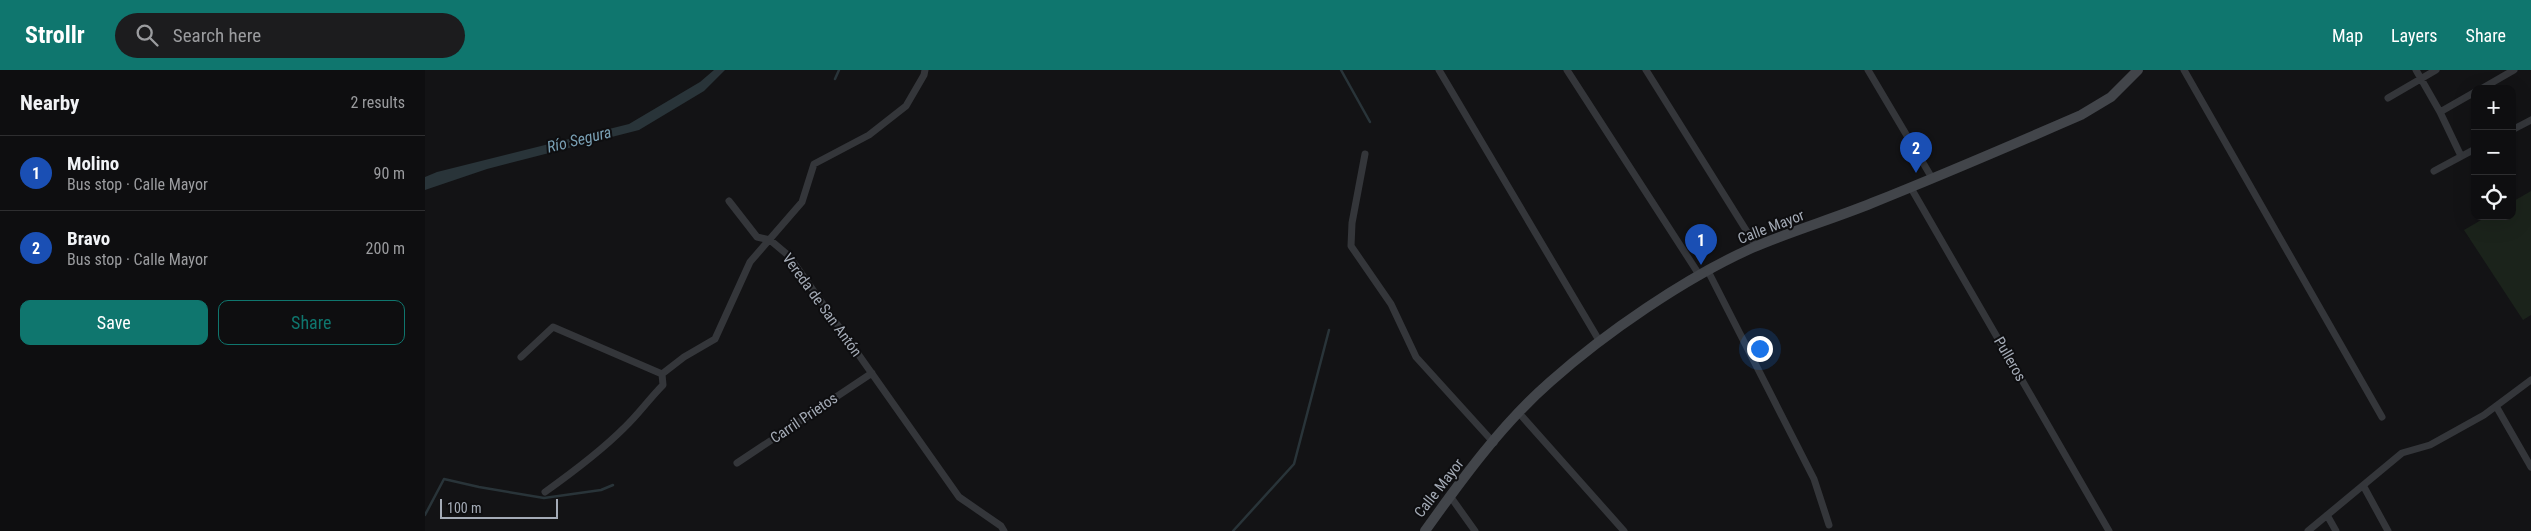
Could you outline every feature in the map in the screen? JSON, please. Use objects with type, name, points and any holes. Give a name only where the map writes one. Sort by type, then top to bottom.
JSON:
[{"type":"main road","name":"Calle Mayor","points":[[1425,531],[1450,496],[1519,413],[1555,377],[1632,318],[1704,274],[1757,246],[1911,188],[2086,113],[2111,97],[2138,70]]},
{"type":"street","name":"Vereda de San Antón","points":[[925,70],[906,106],[869,135],[814,164],[802,202],[770,240],[789,256],[959,497],[1001,526],[1004,531]]},
{"type":"street","points":[[1439,70],[1600,342]]},
{"type":"street","points":[[1567,70],[1704,274],[1814,479],[1829,525]]},
{"type":"street","points":[[1646,70],[1757,246]]},
{"type":"street","points":[[1869,70],[1932,178]]},
{"type":"street","points":[[2184,70],[2382,417]]},
{"type":"street","points":[[2416,70],[2440,112],[2461,156]]},
{"type":"street","points":[[2388,98],[2422,80],[2436,70]]},
{"type":"street","points":[[2488,85],[2514,70]]},
{"type":"street","points":[[2440,112],[2471,94]]},
{"type":"street","points":[[2516,128],[2531,120]]},
{"type":"street","points":[[2434,171],[2471,151]]},
{"type":"street","points":[[1365,154],[1352,223],[1351,246],[1391,304],[1416,357],[1494,443]]},
{"type":"street","name":"Pulleros","points":[[1911,188],[2109,531]]},
{"type":"street","points":[[662,374],[685,357],[715,339],[750,262],[770,240],[757,237],[729,201]]},
{"type":"street","points":[[521,357],[553,327],[662,374]]},
{"type":"street","name":"Carril Prietos","points":[[737,463],[872,373]]},
{"type":"street","points":[[545,492],[597,454],[626,426],[642,405],[663,385],[662,374]]},
{"type":"street","points":[[2308,531],[2364,487],[2402,453],[2429,444],[2496,406],[2531,380]]},
{"type":"street","points":[[2496,406],[2531,467]]},
{"type":"street","points":[[1519,413],[1624,531]]},
{"type":"street","points":[[2364,487],[2388,531]]},
{"type":"street","points":[[1450,496],[1475,531]]},
{"type":"street","points":[[2327,515],[2336,531]]},
{"type":"shaded area","points":[[2531,191],[2531,315],[2523,320],[2464,230],[2481,220],[2516,220],[2516,200]]},
{"type":"water","name":"Río Segura","points":[[714,70],[725,70],[704,91],[639,130],[487,169],[425,190],[425,177],[437,172],[629,124],[700,82]]},
{"type":"waterway","points":[[835,79],[839,70]]},
{"type":"waterway","points":[[1341,70],[1370,122]]},
{"type":"waterway","points":[[1233,531],[1294,464],[1329,330]]},
{"type":"waterway","points":[[425,515],[444,479],[544,498],[601,490],[613,485]]},
{"type":"place","name":"Bravo","points":[[1916,173]]},
{"type":"place","name":"Molino","points":[[1701,265]]}]
